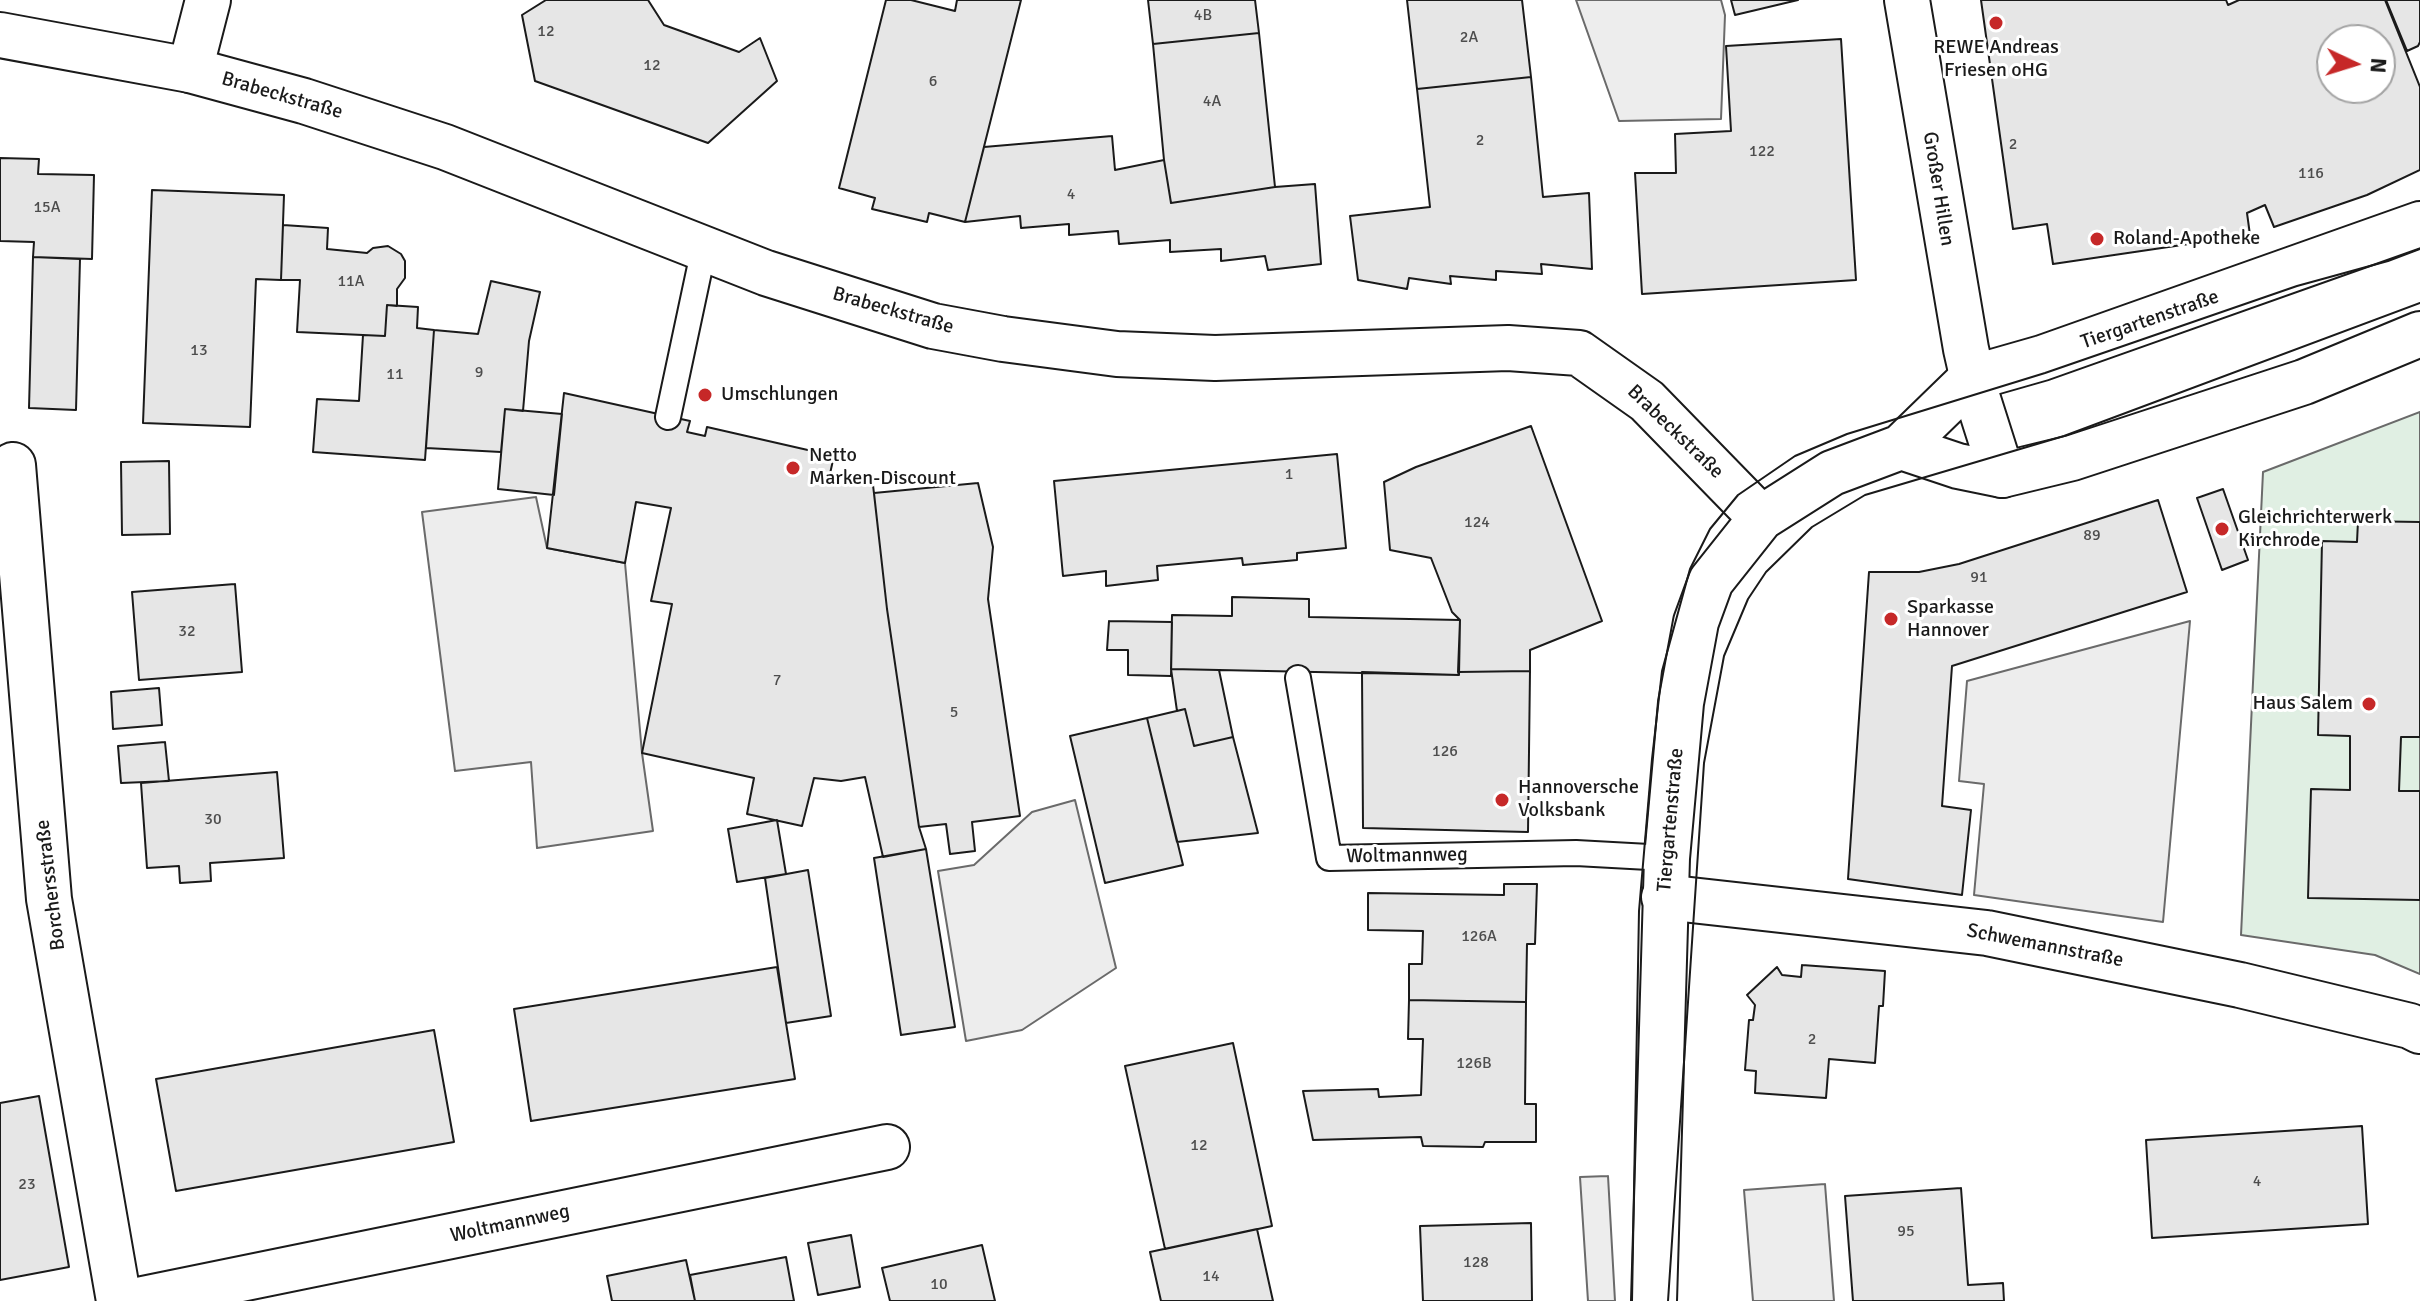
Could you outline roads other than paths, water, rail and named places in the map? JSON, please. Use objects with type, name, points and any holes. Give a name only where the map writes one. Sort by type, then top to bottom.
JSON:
[{"type":"main road","points":[[190,70],[208,0]]},
{"type":"main road","name":"Großer Hillen","points":[[1907,0],[1972,378],[2002,475]]},
{"type":"main road","name":"Brabeckstraße","points":[[0,35],[190,70],[304,101],[445,147],[766,273],[933,326],[1117,354],[1229,357],[1508,348],[1579,353],[1647,401],[1761,518]]},
{"type":"main road","name":"Tiergartenstraße","points":[[1654,1301],[1666,878],[1681,703],[1696,622],[1711,581],[1761,518],[1832,473],[1901,447],[1972,378],[2042,358],[2420,224]]},
{"type":"main road","points":[[1901,447],[1958,466],[2002,475],[2072,458],[2304,382],[2420,334]]},
{"type":"main road","name":"Borchersstraße","points":[[13,465],[49,899],[119,1301]]},
{"type":"main road","name":"Schwemannstraße","points":[[1666,878],[1987,933],[2240,985],[2420,1031]]},
{"type":"main road","name":"Woltmannweg","points":[[133,1301],[887,1147]]},
{"type":"lane","points":[[668,417],[704,248]]},
{"type":"lane","name":"Woltmannweg","points":[[1298,678],[1329,858],[1576,853],[1666,878]]},
{"type":"tram line","points":[[1632,1301],[1639,911],[1652,759],[1662,671],[1690,569],[1710,529],[1738,495],[1795,456],[1847,434],[2045,373],[2297,286],[2420,249]]},
{"type":"tram line","points":[[1668,1301],[1704,763],[1724,656],[1748,599],[1766,572],[1812,527],[1865,495],[2064,436],[2420,303]]},
{"type":"place","name":"REWE Andreas Friesen oHG","points":[[1996,23]]},
{"type":"place","name":"Roland-Apotheke","points":[[2097,239]]},
{"type":"place","name":"Umschlungen","points":[[705,395]]},
{"type":"place","name":"Netto Marken-Discount","points":[[793,468]]},
{"type":"place","name":"Gleichrichterwerk Kirchrode","points":[[2222,529]]},
{"type":"place","name":"Sparkasse Hannover","points":[[1891,619]]},
{"type":"place","name":"Haus Salem","points":[[2369,704]]},
{"type":"place","name":"Hannoversche Volksbank","points":[[1502,800]]}]
